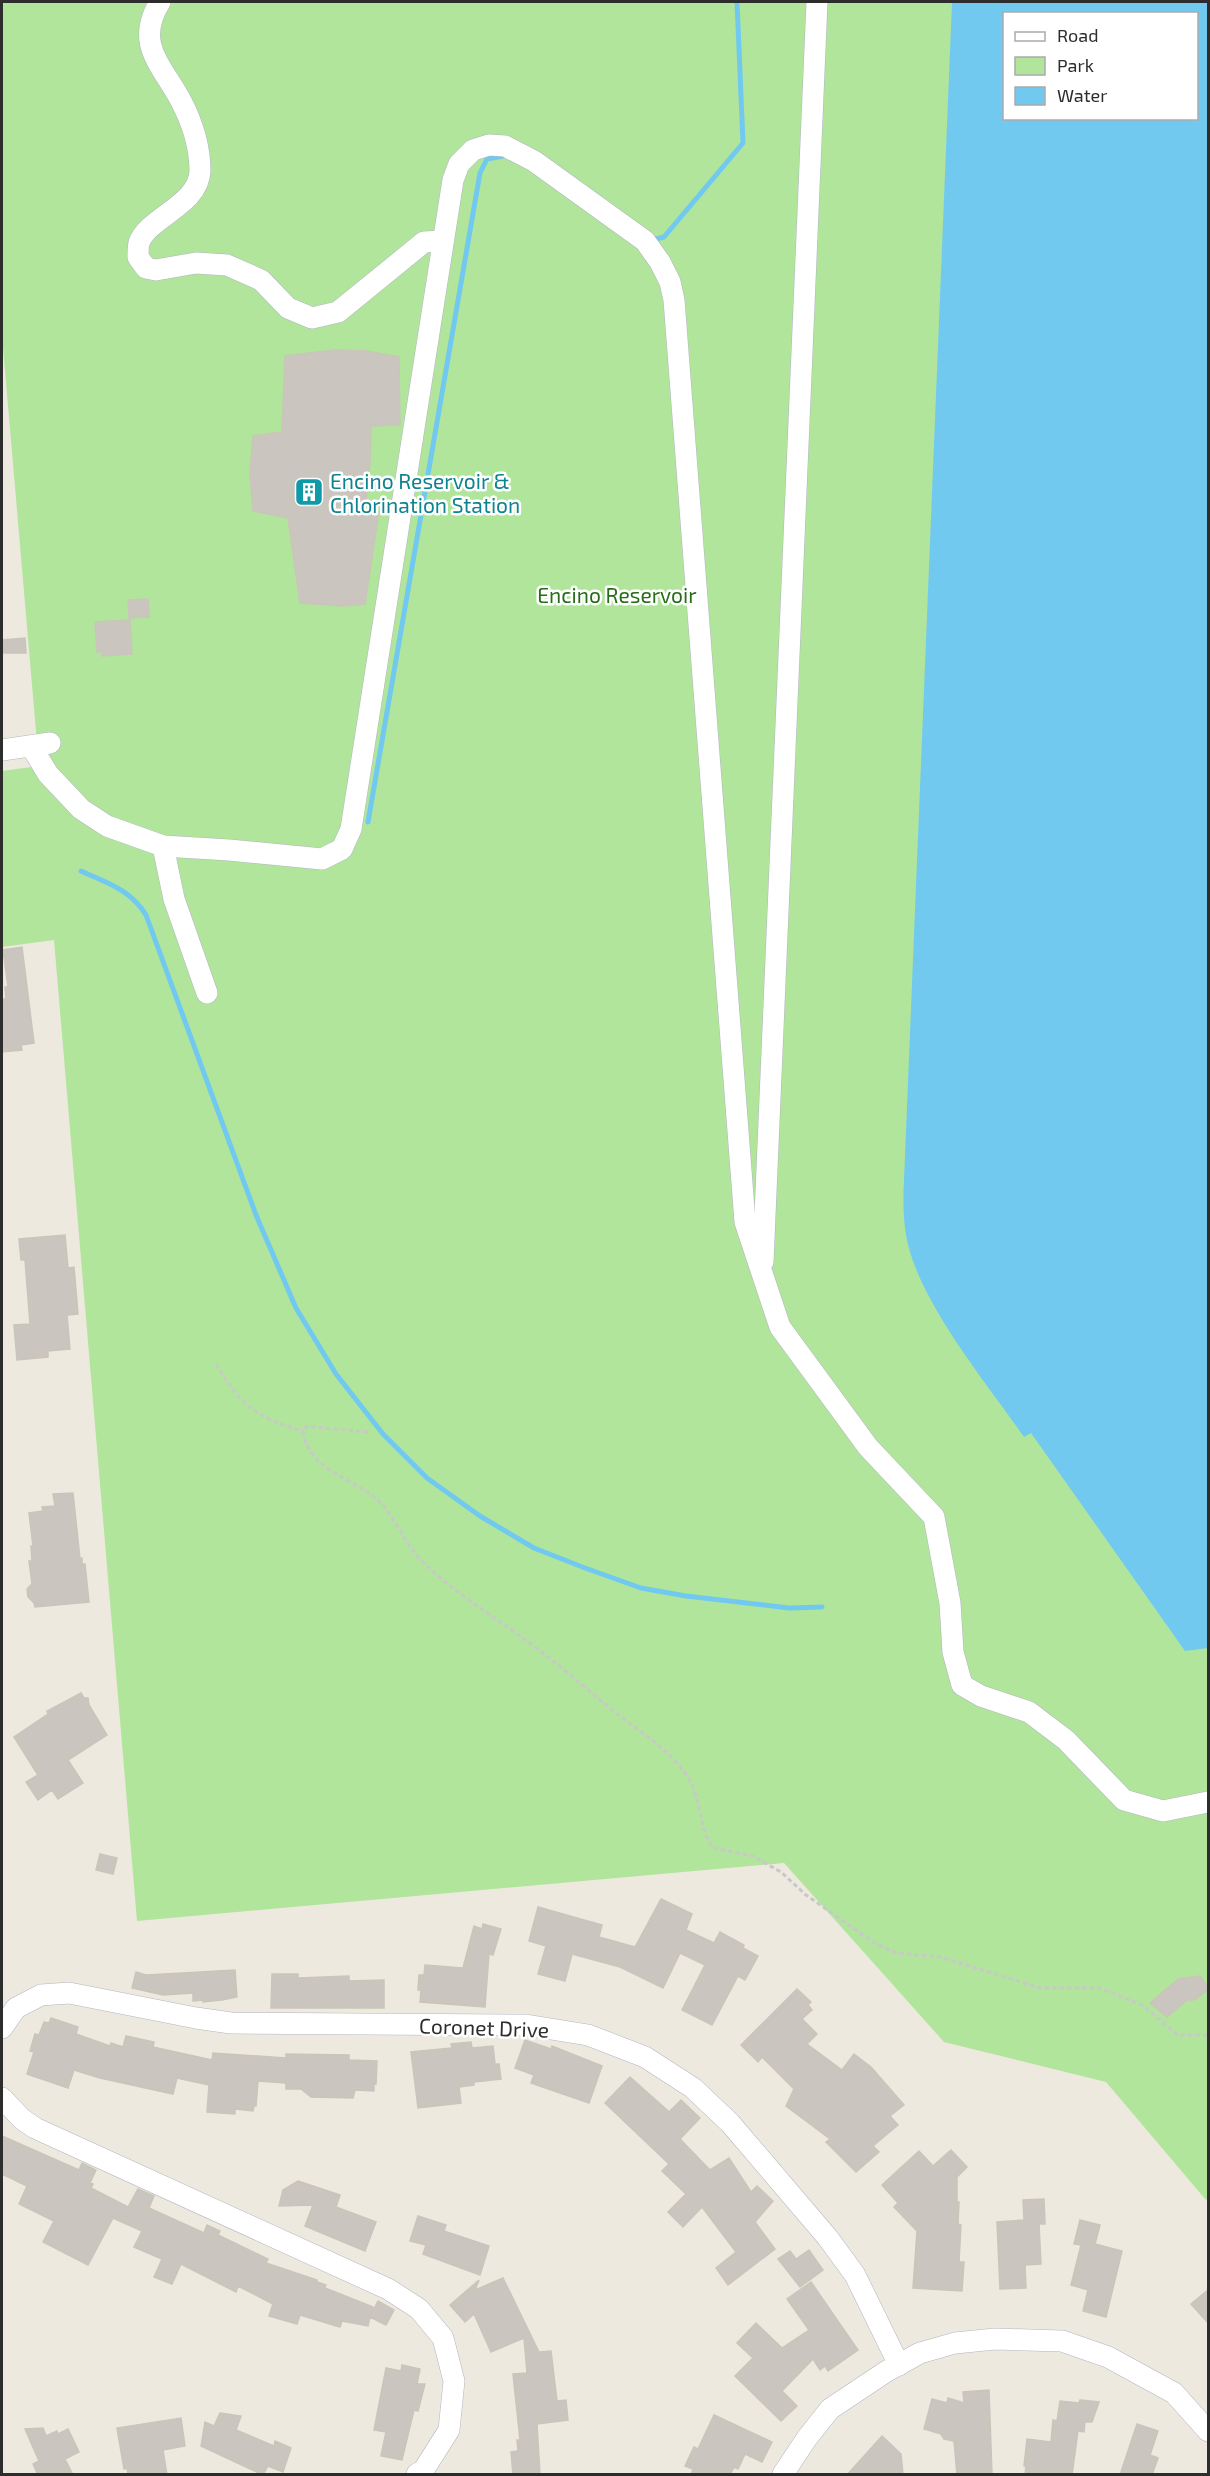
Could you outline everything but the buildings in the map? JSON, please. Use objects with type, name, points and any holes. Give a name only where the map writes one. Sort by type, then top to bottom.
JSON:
[{"type":"street","points":[[160,2],[148,30],[152,52],[182,102],[198,145],[200,174],[190,196],[139,242],[138,257],[146,268],[156,270],[196,263],[226,265],[261,280],[288,308],[312,318],[338,312],[424,242],[443,241]]},
{"type":"street","points":[[763,1277],[817,2]]},
{"type":"street","points":[[2,750],[40,745],[48,774],[81,809],[107,826],[162,846],[322,859],[342,849],[351,829],[443,241],[453,180],[459,164],[473,150],[489,145],[505,146],[534,161],[632,231],[650,248],[670,282],[674,300],[745,1222],[780,1327],[868,1447],[934,1517],[951,1603],[953,1652],[962,1685],[981,1695],[1029,1712],[1066,1740],[1124,1800],[1163,1811],[1209,1802]]},
{"type":"street","points":[[162,846],[174,899],[207,993]]},
{"type":"street","name":"Coronet Drive","points":[[2,2028],[16,2008],[41,1995],[69,1993],[231,2023],[526,2025],[588,2035],[645,2057],[693,2088],[730,2122],[828,2238],[855,2275],[899,2365]]},
{"type":"street","points":[[2,2098],[22,2120],[35,2128],[388,2289],[418,2309],[443,2338],[454,2381],[449,2430],[423,2471],[417,2475]]},
{"type":"street","points":[[783,2475],[807,2438],[830,2409],[887,2371],[920,2353],[956,2343],[995,2339],[1062,2341],[1108,2356],[1174,2393],[1209,2431]]},
{"type":"path","points":[[216,1364],[231,1389],[258,1414],[281,1425],[303,1431]]},
{"type":"path","points":[[303,1431],[306,1427],[314,1427],[368,1432]]},
{"type":"path","points":[[303,1431],[304,1442],[312,1455],[325,1467],[369,1493],[386,1509],[418,1557],[440,1577],[532,1645],[662,1748],[687,1776],[694,1791],[707,1840],[713,1848],[753,1856],[781,1872],[806,1895],[876,1944],[897,1953],[939,1957],[1041,1988],[1100,1988],[1142,2005],[1178,2035],[1209,2035]]},
{"type":"green space","name":"Encino Reservoir","points":[[2,2],[1208,2],[1208,2198],[1206,2200],[1106,2082],[944,2042],[784,1863],[137,1921],[54,940],[2,947],[2,771],[39,766],[2,336]]},
{"type":"water","points":[[952,2],[1208,2],[1208,1648],[1185,1651],[1031,1433],[1024,1437],[955,1340],[938,1313],[913,1260],[906,1235],[904,1207]]},
{"type":"waterway","points":[[652,240],[664,237],[743,143],[737,2]]},
{"type":"waterway","points":[[368,822],[480,173],[487,159],[503,156]]},
{"type":"waterway","points":[[81,871],[125,893],[140,906],[146,915],[256,1215],[296,1308],[336,1374],[383,1434],[427,1478],[480,1516],[534,1548],[641,1588],[686,1596],[789,1608],[822,1607]]},
{"type":"place","name":"Encino Reservoir & Chlorination Station","points":[[309,492]]}]
